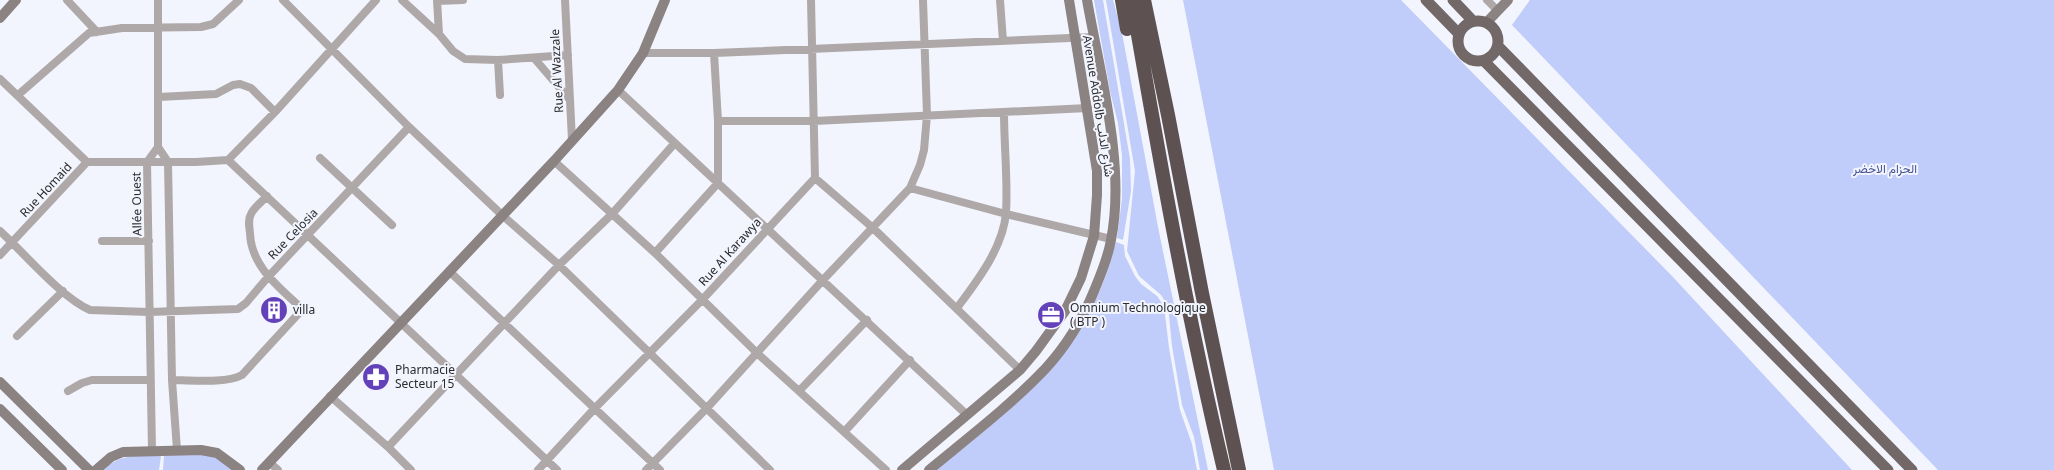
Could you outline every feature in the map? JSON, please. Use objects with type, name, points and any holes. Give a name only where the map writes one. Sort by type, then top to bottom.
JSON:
[{"type":"highway","points":[[1122,0],[1140,87],[1152,116]]},
{"type":"highway","points":[[1132,0],[1184,288],[1223,467]]},
{"type":"highway","points":[[1144,0],[1202,293],[1239,466]]},
{"type":"highway","points":[[1153,0],[1167,82],[1168,115]]},
{"type":"main road","points":[[1426,0],[1459,34]]},
{"type":"main road","points":[[1453,0],[1473,21]]},
{"type":"main road","points":[[1473,21],[1487,22],[1497,32],[1499,39],[1495,52],[1484,61],[1477,61],[1465,56],[1458,46],[1459,34],[1467,24],[1473,21]]},
{"type":"main road","points":[[1498,46],[1912,470]]},
{"type":"main road","points":[[1484,61],[1888,470]]},
{"type":"street","points":[[0,18],[16,0]]},
{"type":"street","points":[[67,0],[97,32]]},
{"type":"street","points":[[158,0],[158,146],[168,162],[172,380],[176,450]]},
{"type":"street","points":[[18,95],[89,33],[122,28],[202,27],[213,24],[239,0]]},
{"type":"street","points":[[282,0],[409,127],[502,215],[559,265],[770,470]]},
{"type":"street","points":[[0,79],[87,162],[228,160],[275,112],[376,0]]},
{"type":"street","points":[[402,0],[439,34],[453,51],[465,60],[498,60],[568,55]]},
{"type":"street","points":[[439,34],[437,0],[463,0]]},
{"type":"street","name":"Rue Al Wazzale","points":[[565,0],[572,140]]},
{"type":"street","points":[[278,470],[266,466],[330,396],[554,161],[618,90],[643,53],[665,0]]},
{"type":"street","points":[[811,0],[815,178],[873,228],[1020,370]]},
{"type":"street","points":[[646,470],[706,409],[822,281],[910,188],[923,157],[927,115],[923,0]]},
{"type":"street","points":[[1000,0],[1003,41]]},
{"type":"street","name":"Avenue Addolb شارع الدلب","points":[[902,470],[1020,370],[1065,311],[1080,278],[1094,236],[1098,195],[1097,171],[1088,108],[1069,0]]},
{"type":"street","name":"Avenue Addolb شارع الدلب","points":[[929,470],[1021,393],[1056,356],[1076,327],[1089,303],[1105,264],[1112,240],[1115,200],[1114,161],[1109,118],[1087,0]]},
{"type":"street","points":[[1487,0],[1498,11]]},
{"type":"street","points":[[1487,22],[1508,0]]},
{"type":"street","points":[[643,53],[714,53],[1094,37]]},
{"type":"street","points":[[655,253],[718,183],[718,121],[714,53]]},
{"type":"street","points":[[534,58],[570,100]]},
{"type":"street","points":[[498,60],[500,95]]},
{"type":"street","points":[[159,97],[216,94],[233,85],[240,84],[251,88],[275,112]]},
{"type":"street","points":[[618,90],[966,414]]},
{"type":"street","points":[[718,121],[814,121],[1088,108]]},
{"type":"street","points":[[957,308],[982,274],[993,254],[1006,214],[1004,112]]},
{"type":"street","name":"Rue Celosia","points":[[0,231],[62,291],[82,307],[90,310],[172,312],[238,309],[246,303],[268,276],[409,127]]},
{"type":"street","points":[[388,447],[559,265],[612,214],[674,144]]},
{"type":"street","name":"Allée Ouest","points":[[152,451],[147,162],[158,146]]},
{"type":"street","points":[[320,158],[392,225]]},
{"type":"street","points":[[228,160],[557,470]]},
{"type":"street","points":[[554,161],[655,253],[757,353],[886,470]]},
{"type":"street","name":"Rue Homaid","points":[[0,255],[87,162]]},
{"type":"street","name":"Rue Al Karawya","points":[[538,470],[595,408],[702,300],[766,228],[815,178]]},
{"type":"street","points":[[910,188],[1112,240]]},
{"type":"street","points":[[172,380],[226,380],[237,378],[242,375],[300,312],[300,307],[268,276],[255,258],[252,250],[249,221],[252,211],[267,196]]},
{"type":"street","points":[[102,241],[149,241]]},
{"type":"street","points":[[449,271],[660,470]]},
{"type":"street","points":[[17,336],[62,291]]},
{"type":"street","points":[[800,390],[867,320]]},
{"type":"street","points":[[844,432],[910,360]]},
{"type":"street","points":[[68,391],[92,380],[150,380]]},
{"type":"street","points":[[0,382],[89,470]]},
{"type":"street","points":[[330,396],[411,470]]},
{"type":"street","points":[[0,409],[62,470]]},
{"type":"street","points":[[96,470],[122,452],[176,450],[212,451],[240,470]]},
{"type":"green space","points":[[1094,0],[1103,0],[1130,159],[1131,191],[1123,240],[1117,238],[1122,199],[1122,155],[1118,123],[1110,91]]},
{"type":"green space","points":[[1106,0],[1113,0],[1122,33],[1158,227],[1208,470],[1200,470],[1194,437],[1182,405],[1172,346],[1168,306],[1161,295],[1139,276],[1127,251],[1135,171]]},
{"type":"green space","points":[[1183,0],[1401,0],[1672,276],[1852,470],[1274,470]]},
{"type":"green space","name":"الحزام الاخضر","points":[[1530,0],[2054,0],[2054,470],[1938,470],[1512,25]]},
{"type":"green space","points":[[1116,242],[1124,245],[1125,256],[1141,284],[1157,296],[1164,306],[1180,410],[1192,444],[1197,470],[936,470],[1023,397],[1069,346],[1088,316],[1103,282]]},
{"type":"green space","points":[[164,455],[207,455],[216,458],[232,470],[163,470]]},
{"type":"green space","points":[[161,456],[159,470],[104,470],[123,458]]},
{"type":"place","name":"villa","points":[[274,310]]},
{"type":"place","name":"Omnium Technologique ( BTP )","points":[[1051,315]]},
{"type":"place","name":"Pharmacie Secteur 15","points":[[376,377]]}]
